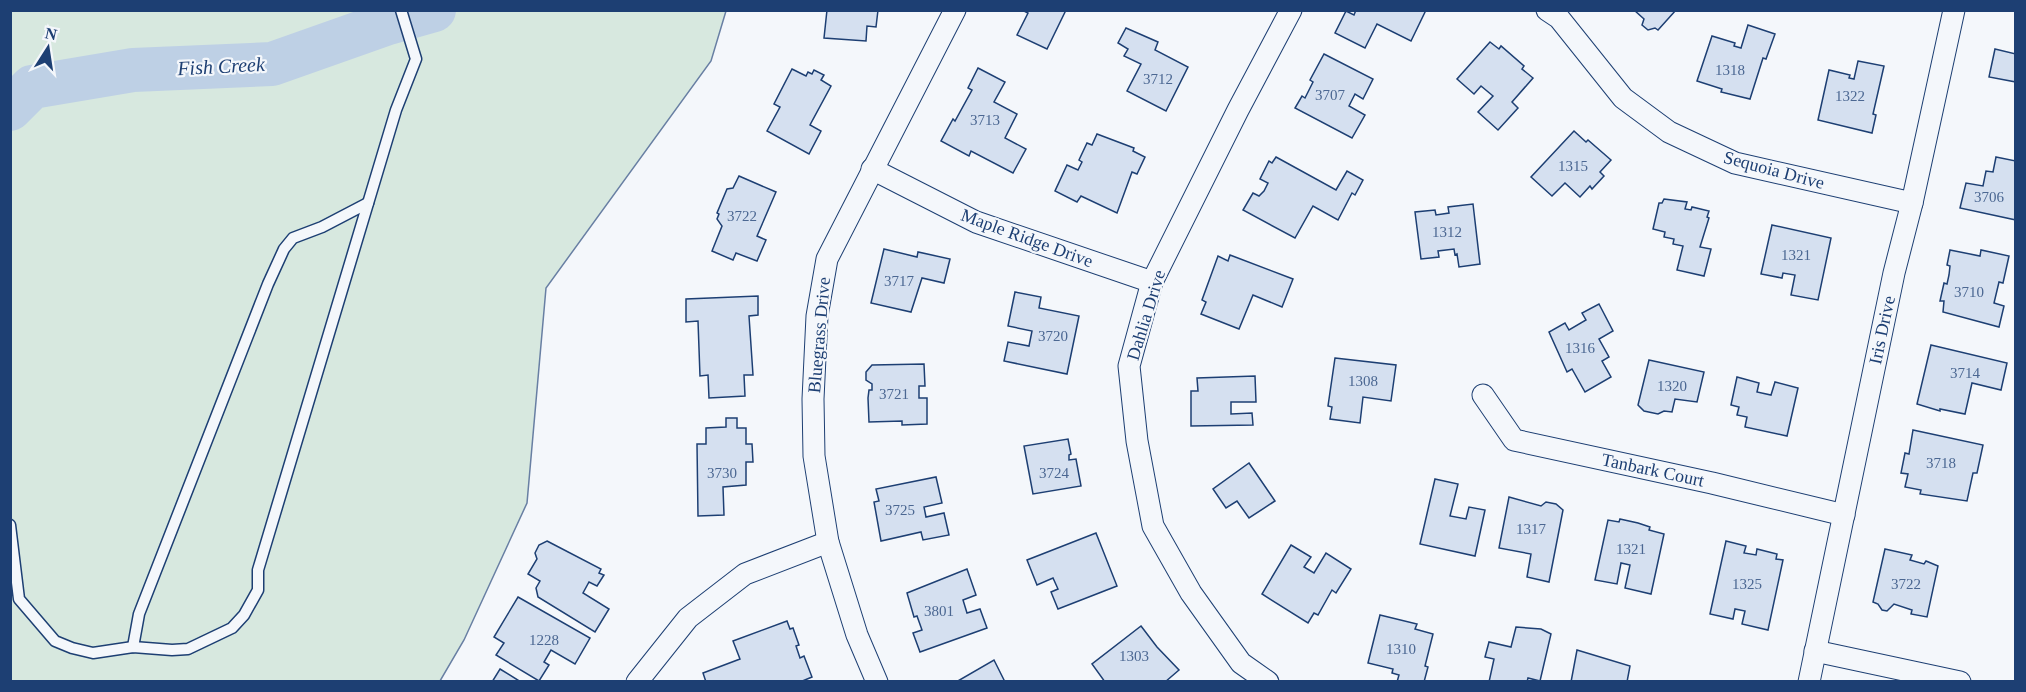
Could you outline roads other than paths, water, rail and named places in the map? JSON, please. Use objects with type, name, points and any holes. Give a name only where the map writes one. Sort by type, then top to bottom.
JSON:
[{"type":"street","name":"Bluegrass Drive","points":[[878,681],[857,635],[828,542],[814,456],[813,399],[817,316],[827,259],[955,10]]},
{"type":"street","name":"Dahlia Drive","points":[[1268,681],[1241,663],[1191,593],[1153,526],[1137,441],[1129,366],[1152,282],[1291,10]]},
{"type":"street","name":"Sequoia Drive","points":[[1547,10],[1559,18],[1623,98],[1669,132],[1735,163],[1912,203]]},
{"type":"street","name":"Iris Drive","points":[[1815,651],[1894,273],[1912,203],[1954,10]]},
{"type":"street","name":"Maple Ridge Drive","points":[[872,169],[976,222],[1152,282]]},
{"type":"street","name":"Tanbark Court","points":[[1483,395],[1514,440],[1712,483],[1844,515]]},
{"type":"street","points":[[637,681],[688,618],[745,574],[828,542]]},
{"type":"street","points":[[1809,681],[1815,651],[1960,681]]},
{"type":"lane","points":[[10,525],[19,599],[55,641],[72,648],[93,653],[133,647],[188,649],[232,628],[244,615],[258,591],[258,570],[396,111],[416,59],[401,10]]},
{"type":"lane","points":[[133,647],[144,603],[268,284],[284,249],[292,237],[322,227],[368,203]]},
{"type":"waterway","name":"Fish Creek","points":[[10,109],[32,87],[133,70],[272,64],[388,23],[434,10]]}]
